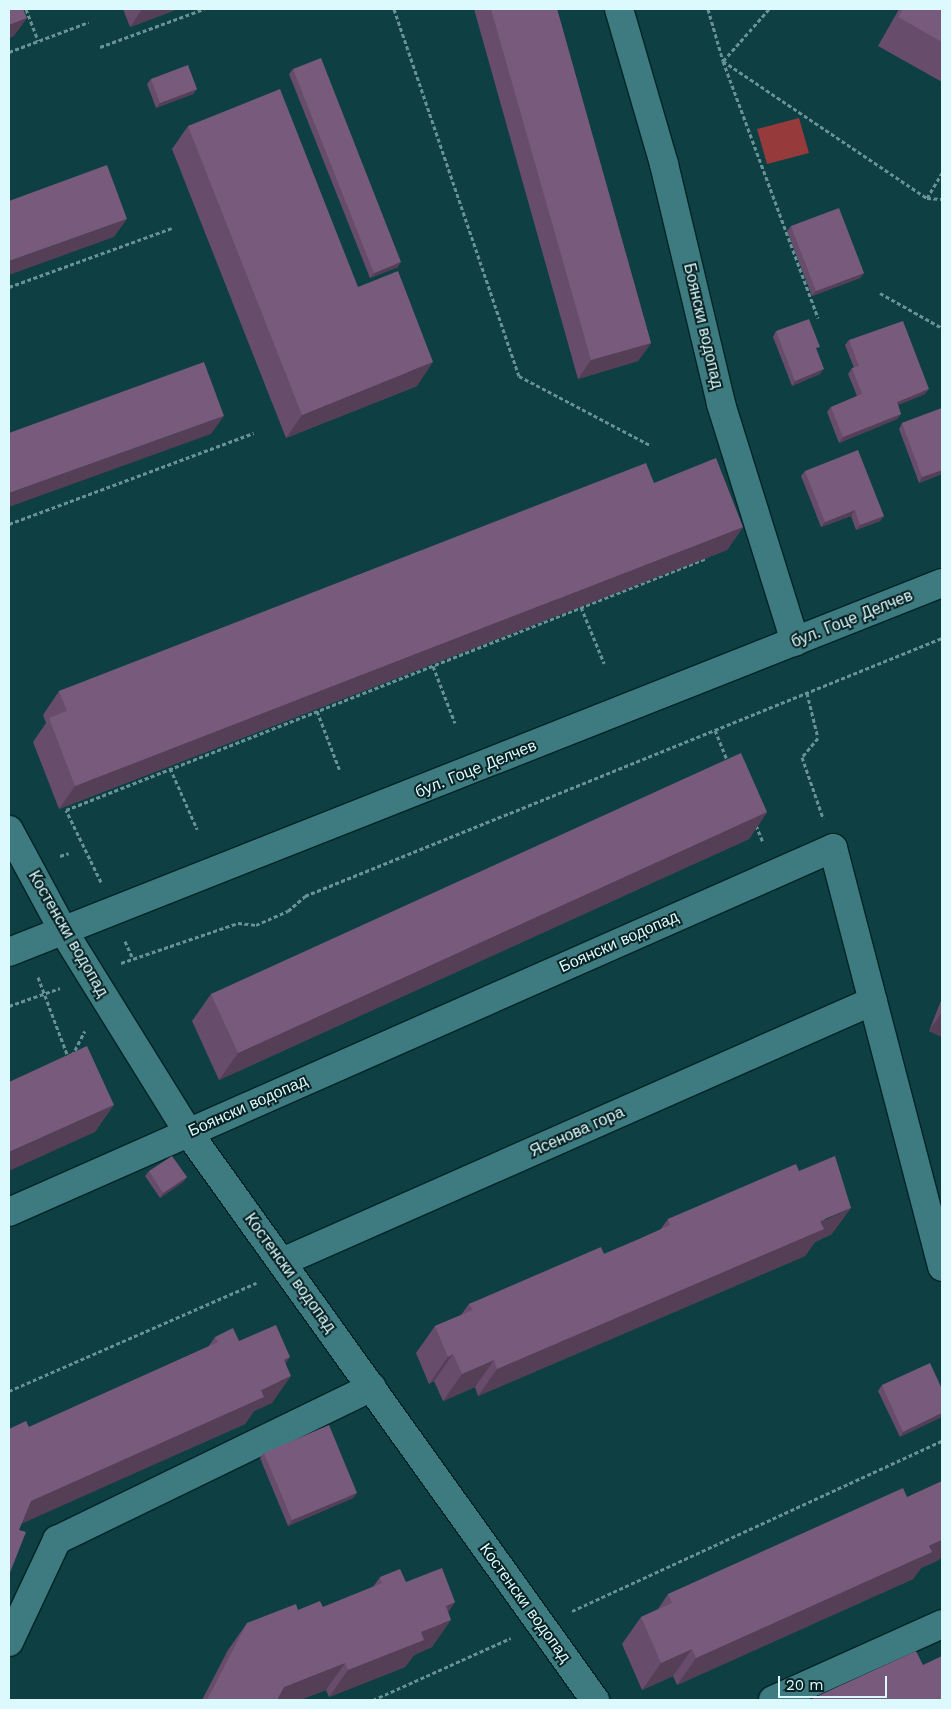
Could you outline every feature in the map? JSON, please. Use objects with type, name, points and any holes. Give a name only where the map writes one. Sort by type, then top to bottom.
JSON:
[{"type":"street","name":"Боянски водопад","points":[[619,9],[664,164],[721,404],[795,642]]},
{"type":"street","name":"бул. Гоце Делчев","points":[[9,952],[64,932],[942,583]]},
{"type":"street","name":"Костенски водопад","points":[[9,830],[64,932],[188,1132],[372,1387],[540,1625],[596,1700]]},
{"type":"street","name":"Боянски водопад","points":[[9,1212],[833,848]]},
{"type":"street","points":[[833,848],[942,1267]]},
{"type":"street","name":"Ясенова гора","points":[[282,1262],[873,1000]]},
{"type":"street","points":[[9,1642],[57,1540],[372,1387]]},
{"type":"street","points":[[773,1700],[942,1624]]},
{"type":"path","points":[[26,9],[38,41]]},
{"type":"path","points":[[100,47],[204,9]]},
{"type":"path","points":[[394,9],[519,376],[650,445]]},
{"type":"path","points":[[708,9],[723,61],[818,318]]},
{"type":"path","points":[[723,61],[769,9]]},
{"type":"path","points":[[9,52],[89,22]]},
{"type":"path","points":[[723,61],[928,198],[942,199]]},
{"type":"path","points":[[928,198],[942,173]]},
{"type":"path","points":[[9,288],[172,228]]},
{"type":"path","points":[[880,293],[942,328]]},
{"type":"path","points":[[9,524],[254,433]]},
{"type":"path","points":[[101,883],[66,810],[170,767],[709,557]]},
{"type":"path","points":[[581,607],[604,663]]},
{"type":"path","points":[[115,966],[132,957],[238,923],[256,925],[288,911],[305,896],[942,638]]},
{"type":"path","points":[[432,665],[455,724]]},
{"type":"path","points":[[807,693],[818,738],[802,756],[833,848]]},
{"type":"path","points":[[316,710],[340,770]]},
{"type":"path","points":[[715,730],[730,766]]},
{"type":"path","points":[[170,767],[197,829]]},
{"type":"path","points":[[754,819],[777,873]]},
{"type":"path","points":[[60,856],[69,853]]},
{"type":"path","points":[[125,940],[132,957]]},
{"type":"path","points":[[35,972],[46,992],[69,1061],[86,1030]]},
{"type":"path","points":[[9,1006],[66,986]]},
{"type":"path","points":[[9,1391],[250,1288],[282,1262]]},
{"type":"path","points":[[373,1700],[942,1442]]},
{"type":"shaded area","points":[[799,118],[809,153],[767,164],[757,129]]},
{"type":"building","points":[[9,9],[23,9],[27,18],[9,25]]},
{"type":"building","points":[[491,9],[557,9],[651,343],[591,360]]},
{"type":"building","points":[[903,9],[942,9],[942,42],[898,17]]},
{"type":"building","points":[[321,58],[401,262],[374,273],[293,69]]},
{"type":"building","points":[[188,65],[197,89],[160,103],[151,79]]},
{"type":"building","points":[[280,89],[358,287],[398,271],[433,362],[302,415],[188,126]]},
{"type":"building","points":[[107,165],[127,219],[9,261],[9,201]]},
{"type":"building","points":[[839,208],[864,273],[816,291],[791,226]]},
{"type":"building","points":[[809,319],[820,347],[816,348],[824,369],[795,381],[776,331]]},
{"type":"building","points":[[903,321],[929,389],[897,402],[901,414],[843,437],[831,407],[862,394],[852,368],[859,366],[849,340]]},
{"type":"building","points":[[204,362],[224,416],[9,493],[9,433]]},
{"type":"building","points":[[942,408],[942,470],[922,477],[902,423]]},
{"type":"building","points":[[858,450],[884,516],[860,525],[855,510],[825,522],[805,471]]},
{"type":"building","points":[[716,458],[743,527],[75,786],[49,718],[67,711],[59,691],[646,463],[654,483]]},
{"type":"building","points":[[741,753],[767,812],[238,1053],[211,994]]},
{"type":"building","points":[[87,1046],[114,1105],[9,1152],[9,1082]]},
{"type":"building","points":[[172,1156],[187,1177],[163,1193],[149,1171]]},
{"type":"building","points":[[835,1156],[851,1208],[820,1221],[824,1229],[497,1369],[494,1360],[462,1374],[453,1354],[448,1357],[435,1326],[473,1310],[469,1304],[601,1247],[604,1254],[637,1240],[670,1225],[668,1219],[796,1164],[799,1171]]},
{"type":"building","points":[[276,1325],[290,1357],[284,1360],[291,1376],[261,1390],[264,1397],[31,1501],[19,1530],[26,1532],[9,1575],[9,1429],[26,1421],[29,1427],[218,1342],[215,1337],[233,1328],[239,1341]]},
{"type":"building","points":[[930,1363],[942,1389],[942,1413],[903,1432],[882,1385]]},
{"type":"building","points":[[329,1425],[357,1493],[292,1520],[264,1453]]},
{"type":"building","points":[[942,1481],[942,1540],[929,1546],[932,1552],[696,1658],[692,1649],[661,1663],[641,1617],[672,1603],[668,1594],[903,1488],[907,1497]]},
{"type":"building","points":[[442,1568],[455,1602],[446,1606],[451,1620],[421,1632],[424,1640],[348,1670],[345,1663],[284,1687],[277,1700],[207,1700],[247,1623],[296,1604],[298,1610],[320,1601],[323,1607],[382,1583],[380,1577],[400,1569],[406,1582]]},
{"type":"building","points":[[916,1651],[923,1665],[942,1656],[942,1700],[809,1700]]}]
